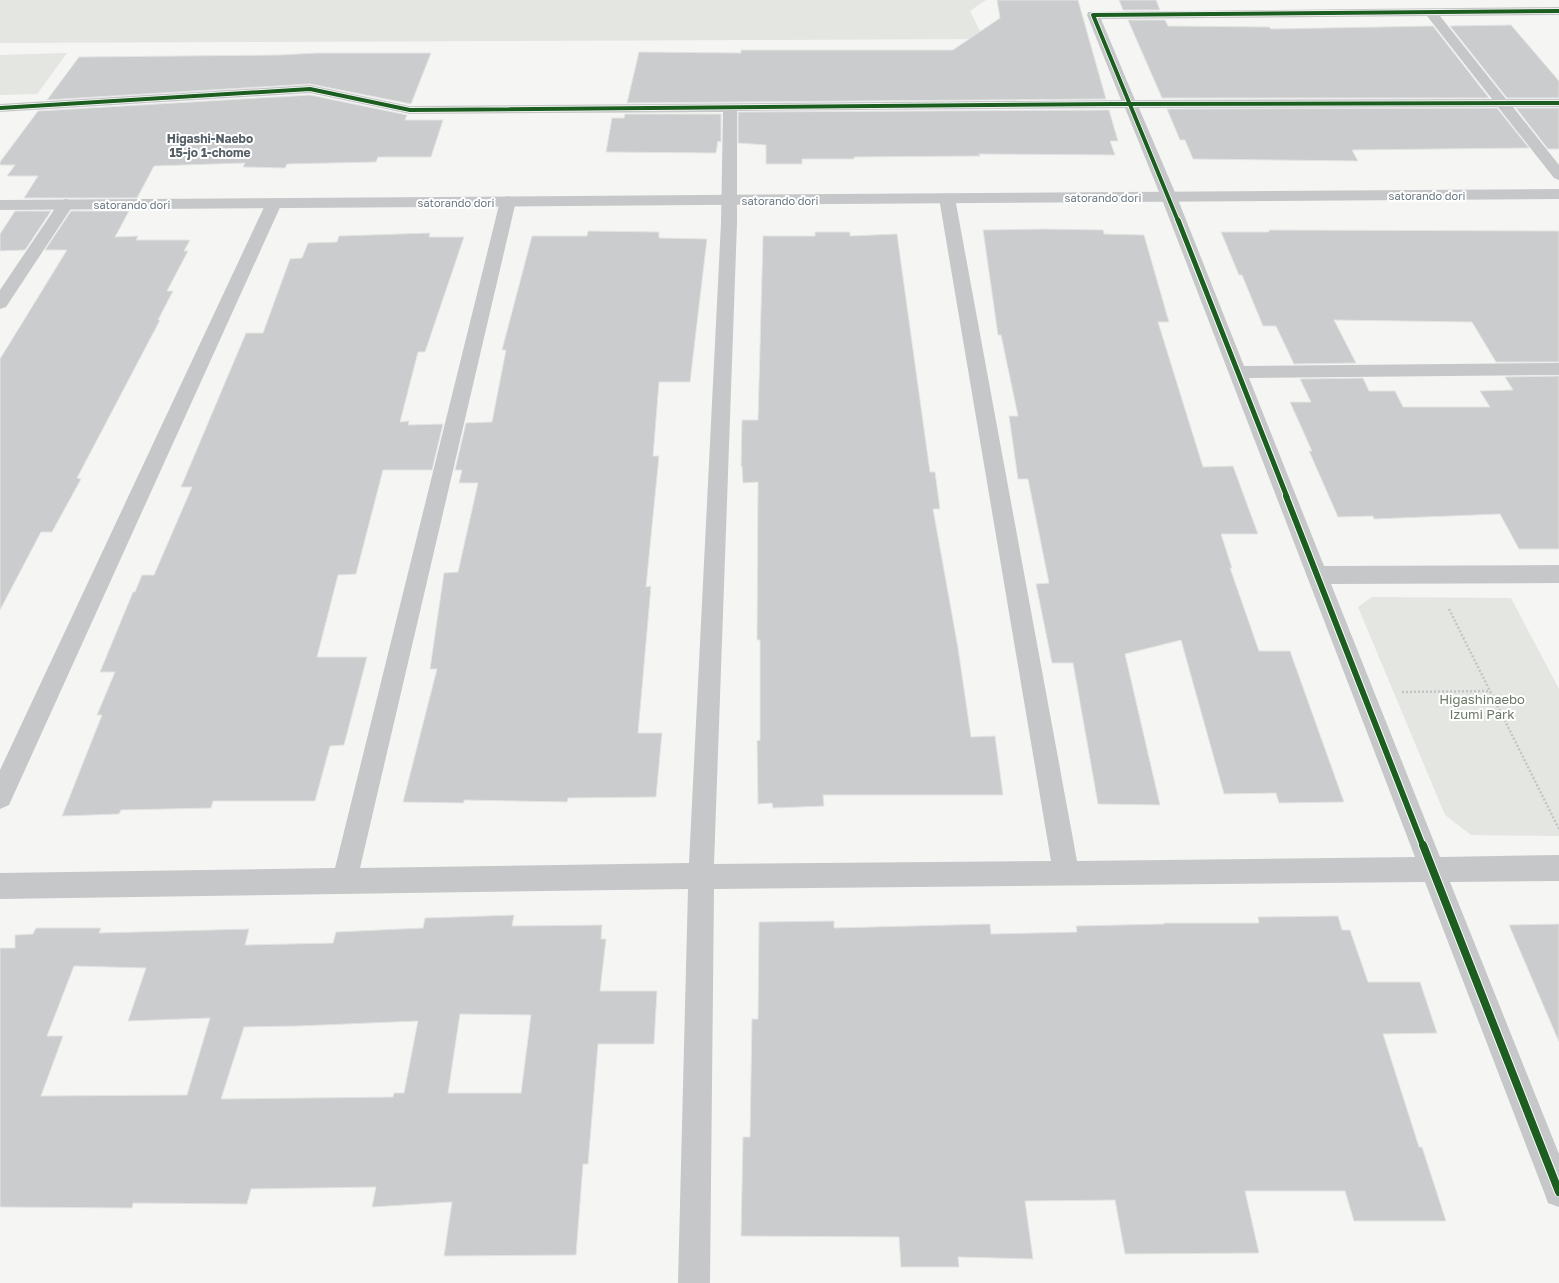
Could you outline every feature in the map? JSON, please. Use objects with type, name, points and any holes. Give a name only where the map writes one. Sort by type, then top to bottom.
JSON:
[{"type":"street","points":[[1228,2],[1234,13]]},
{"type":"street","points":[[1559,12],[1093,15],[1169,197],[1319,575],[1559,1192]]},
{"type":"street","points":[[1431,13],[1559,175]]},
{"type":"street","points":[[0,108],[310,89],[410,110],[1131,104],[1559,103]]},
{"type":"street","points":[[694,1283],[701,876],[729,231],[728,200],[730,107]]},
{"type":"street","name":"satorando dori","points":[[0,205],[1559,194]]},
{"type":"street","points":[[947,198],[1066,872]]},
{"type":"street","points":[[344,882],[508,201]]},
{"type":"street","points":[[0,797],[274,203]]},
{"type":"street","points":[[0,304],[66,204]]},
{"type":"street","points":[[1238,372],[1559,369]]},
{"type":"street","points":[[1319,575],[1559,574]]},
{"type":"street","points":[[0,886],[701,876],[733,877],[1066,872],[1559,868]]},
{"type":"path","points":[[1446,603],[1559,829]]},
{"type":"path","points":[[1401,692],[1490,692]]},
{"type":"green space","points":[[0,0],[986,0],[970,11],[984,39],[0,43]]},
{"type":"green space","points":[[67,53],[37,94],[0,95],[0,55]]},
{"type":"green space","name":"Higashinaebo Izumi Park","points":[[1372,597],[1511,598],[1559,689],[1559,836],[1471,835],[1445,815],[1358,607]]},
{"type":"building","points":[[997,0],[1078,0],[1106,99],[627,103],[639,52],[741,53],[741,50],[953,50],[1000,18]]},
{"type":"building","points":[[1119,0],[1156,0],[1160,10],[1123,10]]},
{"type":"building","points":[[1128,20],[1165,20],[1168,26],[1269,27],[1271,29],[1433,26],[1489,98],[1162,98]]},
{"type":"building","points":[[1511,25],[1559,81],[1559,98],[1507,98],[1450,26]]},
{"type":"building","points":[[317,53],[431,53],[411,104],[310,84],[47,100],[79,57],[279,55]]},
{"type":"building","points":[[310,95],[407,115],[405,120],[443,120],[431,157],[378,157],[376,162],[287,164],[285,168],[243,167],[245,163],[154,166],[137,198],[24,198],[38,176],[7,176],[15,165],[0,165],[0,162],[38,111]]},
{"type":"building","points":[[1497,108],[1529,148],[1352,150],[1358,161],[1193,159],[1185,140],[1180,140],[1167,109]]},
{"type":"building","points":[[1516,108],[1559,108],[1559,149],[1548,149]]},
{"type":"building","points":[[1109,110],[1118,141],[1110,141],[1115,155],[979,154],[980,156],[854,157],[854,159],[802,159],[802,164],[766,164],[766,145],[738,143],[738,112]]},
{"type":"building","points":[[625,114],[721,114],[721,142],[718,141],[716,153],[606,152],[612,118],[624,118]]},
{"type":"building","points":[[15,211],[51,211],[25,250],[0,251],[0,234]]},
{"type":"building","points":[[71,211],[129,211],[115,237],[138,236],[136,240],[190,240],[184,251],[188,251],[167,291],[173,291],[158,320],[160,320],[77,478],[81,479],[52,532],[41,532],[0,610],[0,359],[67,250],[45,250]]},
{"type":"building","points":[[983,230],[1103,230],[1104,234],[1144,235],[1169,322],[1158,322],[1203,467],[1233,466],[1258,534],[1221,534],[1232,568],[1230,568],[1259,651],[1290,651],[1344,802],[1279,803],[1276,793],[1224,794],[1181,640],[1125,654],[1160,805],[1098,804],[1073,663],[1052,663],[1036,584],[1049,583],[1028,479],[1018,479],[1009,416],[1018,416],[1001,335],[998,335]]},
{"type":"building","points":[[1269,230],[1559,231],[1559,362],[1496,362],[1472,322],[1334,320],[1356,363],[1294,364],[1276,326],[1263,326],[1242,275],[1239,275],[1221,232],[1269,232]]},
{"type":"building","points":[[588,231],[659,232],[659,238],[707,239],[690,382],[659,382],[653,456],[659,456],[646,587],[651,586],[638,733],[662,733],[656,797],[568,798],[567,802],[464,800],[464,803],[403,802],[437,669],[430,669],[444,573],[458,572],[478,483],[459,483],[462,470],[455,470],[466,423],[492,422],[506,350],[502,350],[532,236],[587,236]]},
{"type":"building","points":[[815,232],[850,232],[850,236],[897,234],[930,472],[935,472],[940,509],[933,509],[958,648],[971,737],[995,736],[1003,795],[823,795],[824,806],[773,808],[772,803],[758,804],[757,741],[760,740],[760,640],[757,640],[758,482],[743,483],[741,466],[742,420],[758,420],[763,236],[815,236]]},
{"type":"building","points":[[430,233],[429,237],[464,237],[425,352],[418,352],[400,422],[409,421],[408,425],[443,424],[432,470],[383,470],[356,574],[338,575],[317,657],[367,657],[344,745],[330,746],[315,801],[213,801],[211,808],[121,810],[119,814],[62,816],[102,715],[97,715],[115,672],[100,672],[133,592],[135,592],[142,575],[154,575],[192,487],[181,487],[246,333],[263,333],[290,259],[302,258],[308,243],[337,242],[339,236]]},
{"type":"building","points":[[1559,376],[1559,549],[1519,549],[1500,514],[1374,519],[1373,516],[1338,517],[1309,451],[1312,451],[1290,402],[1311,402],[1300,379],[1363,378],[1369,391],[1395,391],[1403,407],[1490,407],[1480,391],[1513,390],[1505,377]]},
{"type":"building","points":[[514,915],[512,926],[602,925],[601,939],[606,939],[600,991],[657,991],[654,1044],[598,1044],[588,1164],[583,1164],[576,1255],[444,1256],[452,1202],[372,1207],[376,1187],[251,1189],[247,1204],[133,1203],[132,1208],[0,1207],[0,948],[15,948],[15,935],[33,934],[36,928],[101,928],[99,933],[249,929],[245,945],[333,943],[336,932],[423,928],[425,918]],"holes":[[[74,966],[146,968],[128,1021],[210,1018],[187,1095],[41,1096],[63,1036],[47,1036]],[[460,1014],[531,1015],[521,1093],[448,1093]],[[418,1021],[404,1093],[394,1093],[393,1097],[221,1099],[244,1027]]]},
{"type":"building","points":[[1338,916],[1342,930],[1350,930],[1368,982],[1420,982],[1437,1033],[1383,1034],[1419,1147],[1422,1147],[1446,1221],[1354,1221],[1345,1191],[1245,1191],[1259,1253],[1125,1254],[1115,1200],[1025,1201],[1033,1259],[958,1257],[959,1267],[901,1267],[899,1237],[741,1236],[743,1137],[750,1137],[752,1019],[758,1019],[759,922],[834,921],[834,928],[990,924],[991,934],[1077,932],[1076,926],[1164,923],[1259,923],[1258,917]]},
{"type":"building","points":[[1559,924],[1559,1042],[1509,925]]},
{"type":"cycle path","points":[[1559,11],[1093,15],[1169,197],[1559,1192]]},
{"type":"cycle path","points":[[0,108],[310,89],[410,110],[1114,104],[1559,103]]},
{"type":"district","name":"Higashi-Naebo 15-jo 1-chome","points":[[210,145]]}]
